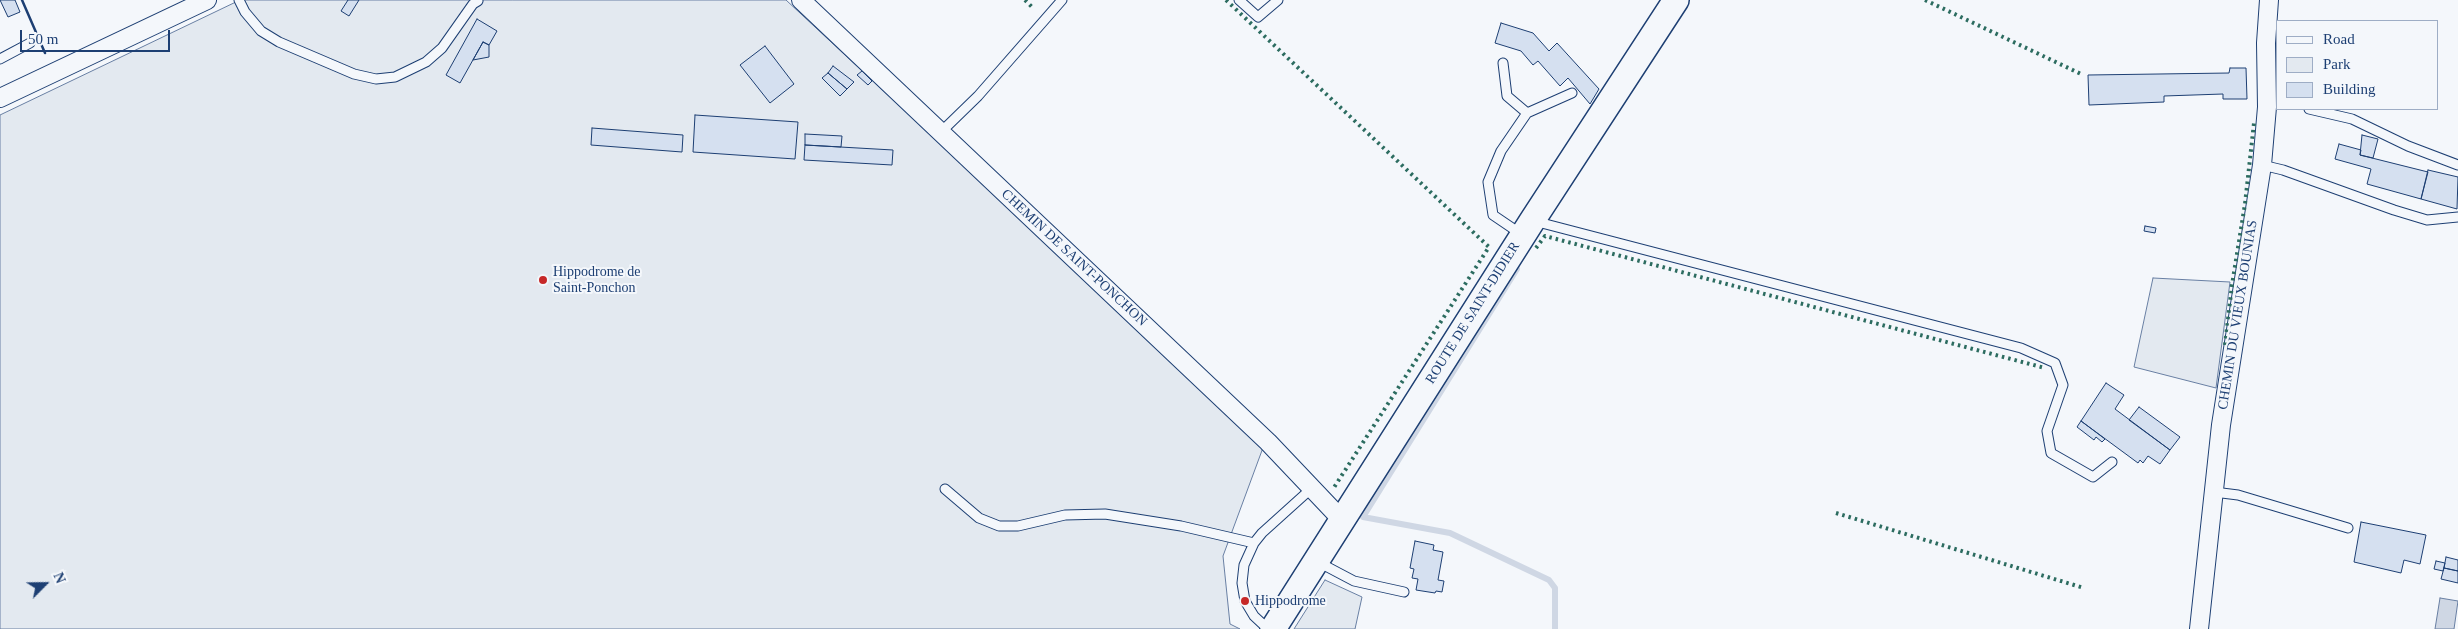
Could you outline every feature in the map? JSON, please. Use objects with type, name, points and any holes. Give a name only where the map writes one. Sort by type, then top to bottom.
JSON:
[{"type":"main road","name":"ROUTE DE SAINT-DIDIER","points":[[1273,629],[1527,228],[1676,0]]},
{"type":"street","points":[[0,98],[208,0]]},
{"type":"street","name":"CHEMIN DE SAINT-PONCHON","points":[[801,0],[1313,487],[1343,521]]},
{"type":"street","name":"CHEMIN DU VIEUX BOUNIAS","points":[[2199,629],[2221,425],[2272,107],[2266,43],[2270,0]]},
{"type":"lane","points":[[239,0],[245,12],[261,31],[279,42],[354,74],[376,79],[395,77],[426,62],[442,48],[472,4],[478,1]]},
{"type":"lane","points":[[941,132],[978,96],[1062,0]]},
{"type":"lane","points":[[1239,0],[1258,17],[1278,0]]},
{"type":"lane","points":[[0,59],[30,43]]},
{"type":"lane","points":[[1503,63],[1507,96],[1527,113]]},
{"type":"lane","points":[[1572,93],[1527,113],[1500,151],[1488,182],[1493,215],[1527,228],[2021,348],[2054,363],[2063,385],[2047,431],[2051,453],[2093,477],[2112,462]]},
{"type":"lane","points":[[2313,110],[2352,119],[2408,146],[2458,164]]},
{"type":"lane","points":[[2262,165],[2283,170],[2427,220],[2458,217]]},
{"type":"lane","points":[[1268,629],[1254,616],[1245,601],[1242,583],[1244,565],[1254,543],[1313,487]]},
{"type":"lane","points":[[945,489],[979,518],[999,526],[1018,526],[1065,515],[1105,514],[1181,526],[1254,543]]},
{"type":"lane","points":[[2214,492],[2238,495],[2348,528]]},
{"type":"lane","points":[[1317,562],[1354,581],[1404,592]]},
{"type":"green space","name":"Hippodrome de Saint-Ponchon","points":[[240,0],[786,0],[1264,445],[1223,556],[1230,624],[1240,629],[0,629],[0,115]]},
{"type":"green space","points":[[2153,278],[2230,282],[2216,388],[2134,367]]},
{"type":"green space","points":[[1325,580],[1362,597],[1355,629],[1294,629]]},
{"type":"shaded area","points":[[2440,598],[2458,601],[2454,629],[2435,629]]},
{"type":"building","points":[[0,0],[15,0],[20,12],[8,17]]},
{"type":"building","points":[[348,0],[359,0],[349,16],[341,11]]},
{"type":"building","points":[[477,19],[497,31],[489,45],[483,42],[460,83],[446,75]]},
{"type":"building","points":[[1501,23],[1533,33],[1549,51],[1557,43],[1599,89],[1590,104],[1568,78],[1560,86],[1538,61],[1533,65],[1521,51],[1495,43]]},
{"type":"building","points":[[483,42],[489,45],[489,57],[473,60]]},
{"type":"building","points":[[765,46],[794,84],[770,103],[740,65]]},
{"type":"building","points":[[833,66],[854,82],[847,89],[828,73]]},
{"type":"building","points":[[2230,68],[2246,68],[2247,99],[2223,99],[2223,94],[2164,96],[2164,102],[2089,105],[2088,75],[2229,73]]},
{"type":"building","points":[[862,71],[872,81],[868,85],[857,75]]},
{"type":"building","points":[[828,73],[847,89],[840,96],[822,78]]},
{"type":"building","points":[[695,115],[798,122],[795,159],[693,152]]},
{"type":"building","points":[[592,128],[683,135],[682,152],[591,145]]},
{"type":"building","points":[[805,134],[842,136],[841,147],[805,145]]},
{"type":"building","points":[[2362,135],[2378,139],[2373,158],[2360,155]]},
{"type":"building","points":[[2339,144],[2361,150],[2360,155],[2428,172],[2421,199],[2367,184],[2371,169],[2335,159]]},
{"type":"building","points":[[805,145],[893,150],[892,165],[804,160]]},
{"type":"building","points":[[2428,170],[2458,177],[2457,209],[2421,199]]},
{"type":"building","points":[[2145,226],[2156,228],[2155,233],[2144,231]]},
{"type":"building","points":[[2106,383],[2124,395],[2115,409],[2170,450],[2160,464],[2148,456],[2143,463],[2140,460],[2138,463],[2081,421]]},
{"type":"building","points":[[2139,407],[2180,437],[2170,450],[2129,420]]},
{"type":"building","points":[[2081,421],[2105,439],[2102,442],[2096,437],[2094,440],[2077,427]]},
{"type":"building","points":[[2361,522],[2426,535],[2420,564],[2404,560],[2401,573],[2354,562]]},
{"type":"building","points":[[1415,541],[1434,545],[1433,550],[1443,552],[1438,580],[1444,581],[1442,592],[1436,591],[1435,593],[1416,590],[1418,579],[1412,578],[1414,569],[1410,568]]},
{"type":"building","points":[[2446,557],[2458,560],[2458,571],[2444,568]]},
{"type":"building","points":[[2436,561],[2445,563],[2443,571],[2434,569]]},
{"type":"building","points":[[2444,568],[2458,571],[2458,583],[2441,579]]},
{"type":"waterway","points":[[1517,269],[1363,517],[1450,533],[1549,580],[1555,588],[1555,629]]},
{"type":"hedge","points":[[1025,0],[1034,9]]},
{"type":"hedge","points":[[1226,0],[1489,247],[1333,489]]},
{"type":"hedge","points":[[1925,0],[2081,74]]},
{"type":"hedge","points":[[2225,345],[2245,204],[2254,123]]},
{"type":"hedge","points":[[1536,248],[1545,236],[2045,368]]},
{"type":"hedge","points":[[1836,513],[2084,588]]},
{"type":"wall","points":[[22,0],[45,53]]},
{"type":"place","name":"Hippodrome de Saint-Ponchon","points":[[543,280]]},
{"type":"place","name":"Hippodrome","points":[[1245,601]]}]
